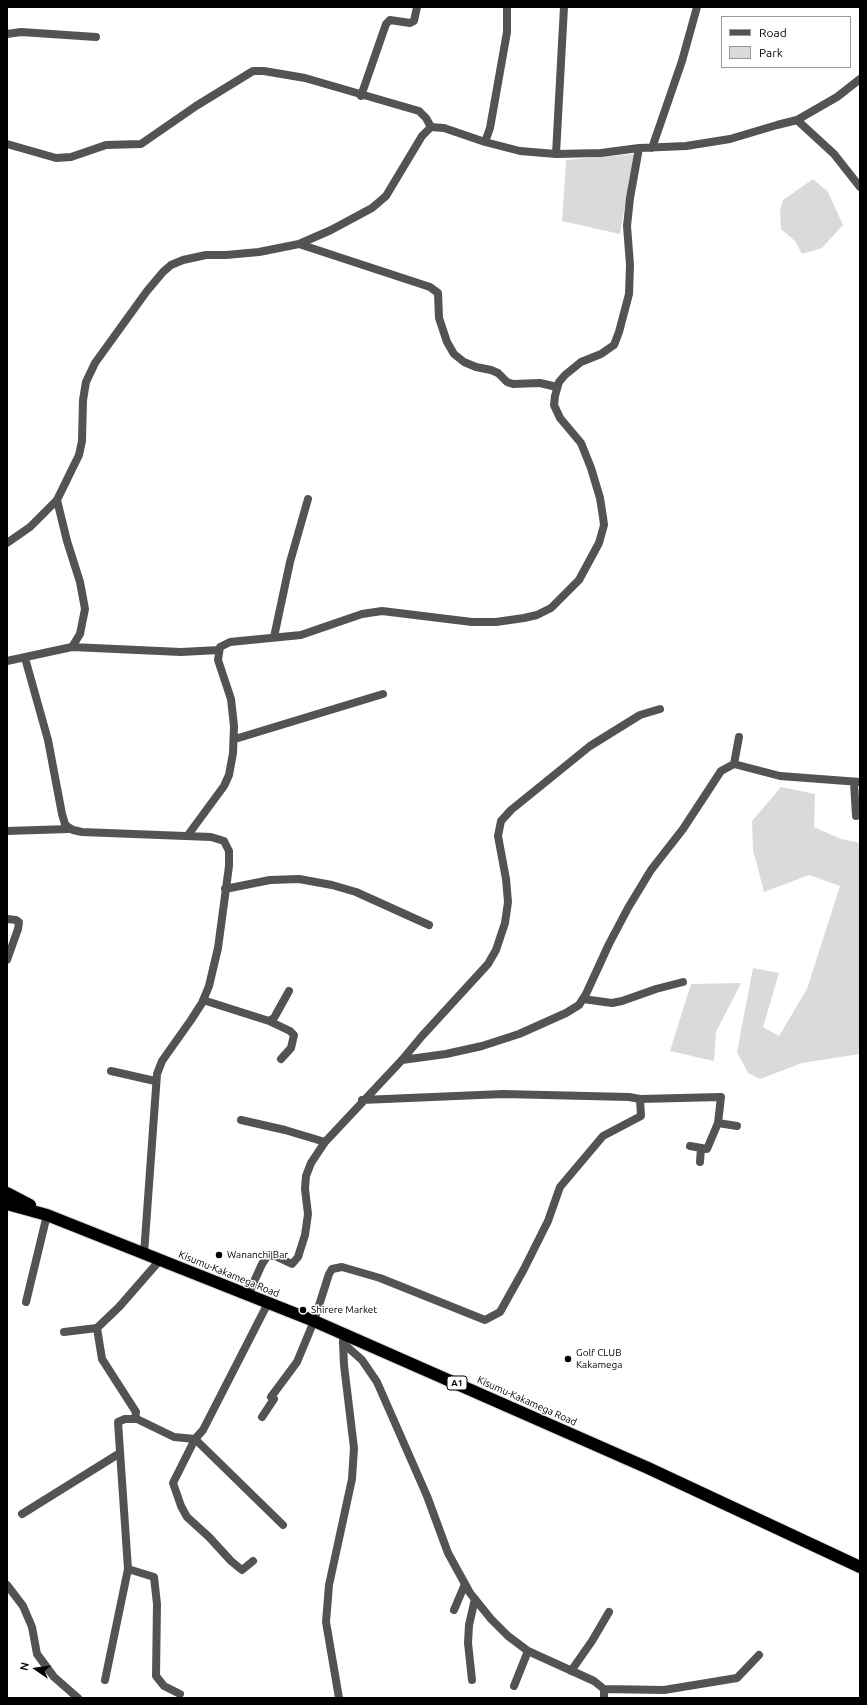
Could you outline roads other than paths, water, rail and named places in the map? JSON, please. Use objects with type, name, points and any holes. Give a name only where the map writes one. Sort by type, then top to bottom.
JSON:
[{"type":"highway","name":"Kisumu-Kakamega Road","points":[[7,1192],[47,1215]]},
{"type":"highway","name":"Kisumu-Kakamega Road","points":[[7,1204],[47,1215],[119,1242],[144,1254],[314,1321],[343,1338],[648,1468],[860,1567]]},
{"type":"street","points":[[361,96],[386,24],[390,20],[410,23],[414,21],[417,7]]},
{"type":"street","points":[[485,142],[490,128],[507,32],[507,7]]},
{"type":"street","points":[[556,154],[564,7]]},
{"type":"street","points":[[652,148],[682,61],[697,7]]},
{"type":"street","points":[[7,34],[21,32],[96,37]]},
{"type":"street","points":[[7,144],[56,158],[71,157],[106,145],[141,144],[196,106],[253,72],[264,71],[305,78],[361,96],[419,111],[426,118],[431,127]]},
{"type":"street","points":[[7,543],[30,527],[57,500],[80,455],[82,442],[83,400],[86,382],[92,369],[129,315],[163,272],[171,265],[196,256],[260,252],[299,244],[331,230],[372,208],[386,196],[422,136],[431,127],[444,128],[485,142],[520,151],[556,154],[601,153],[639,148],[686,146],[730,140],[797,120],[837,97],[860,79]]},
{"type":"street","points":[[797,120],[837,158],[860,187]]},
{"type":"street","points":[[188,835],[224,786],[230,770],[235,739],[231,699],[218,660],[220,647],[230,642],[301,634],[362,614],[382,610],[465,622],[496,622],[537,615],[551,608],[579,580],[599,543],[604,525],[600,498],[591,468],[581,443],[560,418],[554,405],[557,387],[565,375],[581,362],[601,354],[614,345],[619,332],[628,294],[630,265],[627,226],[630,198],[639,148]]},
{"type":"street","points":[[299,244],[430,288],[438,293],[439,318],[447,342],[454,354],[464,362],[498,373],[507,382],[513,384],[540,383],[557,387]]},
{"type":"street","points":[[274,637],[290,562],[308,499]]},
{"type":"street","points":[[57,500],[67,541],[80,582],[85,610],[80,634],[72,647]]},
{"type":"street","points":[[7,661],[72,647],[181,652],[219,650]]},
{"type":"street","points":[[25,658],[48,740],[62,814],[65,824],[70,829]]},
{"type":"street","points":[[235,739],[383,694]]},
{"type":"street","points":[[248,1295],[262,1264],[268,1255],[275,1256],[292,1264],[298,1257],[307,1222],[305,1189],[306,1176],[311,1163],[324,1142],[362,1100],[402,1060],[488,964],[496,950],[505,924],[508,902],[505,872],[498,836],[501,820],[511,810],[590,746],[612,734],[640,715],[660,710]]},
{"type":"street","points":[[734,764],[739,738]]},
{"type":"street","points":[[402,1060],[446,1054],[482,1046],[519,1034],[566,1013],[579,1005],[628,908],[651,870],[683,829],[721,771],[734,764],[780,776],[857,782],[856,816]]},
{"type":"street","points":[[7,831],[70,829],[82,832],[211,837],[224,841],[229,851],[229,866],[218,948],[209,986],[203,1000],[191,1020],[162,1061],[156,1081],[144,1254]]},
{"type":"street","points":[[225,889],[270,880],[299,879],[332,885],[356,892],[429,925]]},
{"type":"street","points":[[7,919],[16,920],[19,922],[7,960]]},
{"type":"street","points":[[583,998],[612,1003],[622,1002],[656,989],[683,982]]},
{"type":"street","points":[[269,1020],[274,1018],[289,991]]},
{"type":"street","points":[[203,1000],[269,1020],[292,1032],[294,1035],[291,1048],[281,1059]]},
{"type":"street","points":[[111,1071],[156,1081]]},
{"type":"street","points":[[362,1100],[503,1094],[629,1097],[640,1099],[721,1097],[718,1123],[707,1149],[690,1146]]},
{"type":"street","points":[[262,1417],[274,1399],[271,1397],[297,1362],[314,1321],[330,1271],[336,1268],[342,1267],[387,1281],[485,1320],[500,1312],[548,1221],[560,1187],[603,1136],[642,1116],[640,1099]]},
{"type":"street","points":[[242,1120],[285,1130],[324,1142]]},
{"type":"street","points":[[718,1123],[737,1126]]},
{"type":"street","points":[[700,1162],[701,1148]]},
{"type":"street","points":[[26,1302],[47,1215]]},
{"type":"street","points":[[64,1332],[97,1328],[119,1307],[160,1260]]},
{"type":"street","points":[[253,1561],[242,1570],[231,1561],[187,1517],[181,1506],[173,1483],[195,1439],[203,1430],[268,1303]]},
{"type":"street","points":[[97,1328],[102,1359],[136,1412],[135,1419]]},
{"type":"street","points":[[343,1338],[362,1360],[377,1382],[427,1496],[448,1553],[465,1584],[491,1619],[508,1636],[528,1651],[594,1681],[604,1689],[664,1690],[737,1678],[759,1655]]},
{"type":"street","points":[[339,1698],[326,1622],[329,1585],[352,1479],[354,1448],[344,1365],[343,1338]]},
{"type":"street","points":[[105,1680],[128,1569],[118,1422],[125,1419],[135,1419],[143,1421],[174,1437],[195,1439],[283,1525]]},
{"type":"street","points":[[22,1514],[120,1453]]},
{"type":"street","points":[[128,1569],[154,1577],[157,1604],[156,1676],[164,1686],[180,1694]]},
{"type":"street","points":[[454,1610],[465,1584]]},
{"type":"street","points":[[7,1585],[23,1606],[32,1627],[37,1654],[54,1677],[78,1698]]},
{"type":"street","points":[[472,1680],[468,1643],[469,1625],[475,1599]]},
{"type":"street","points":[[571,1671],[610,1612]]},
{"type":"street","points":[[514,1686],[528,1651]]},
{"type":"street","points":[[604,1689],[604,1698]]},
{"type":"place","name":"Wananchi Bar","points":[[219,1255]]},
{"type":"place","name":"Shirere Market","points":[[303,1310]]},
{"type":"place","name":"Golf CLUB Kakamega","points":[[568,1359]]}]
